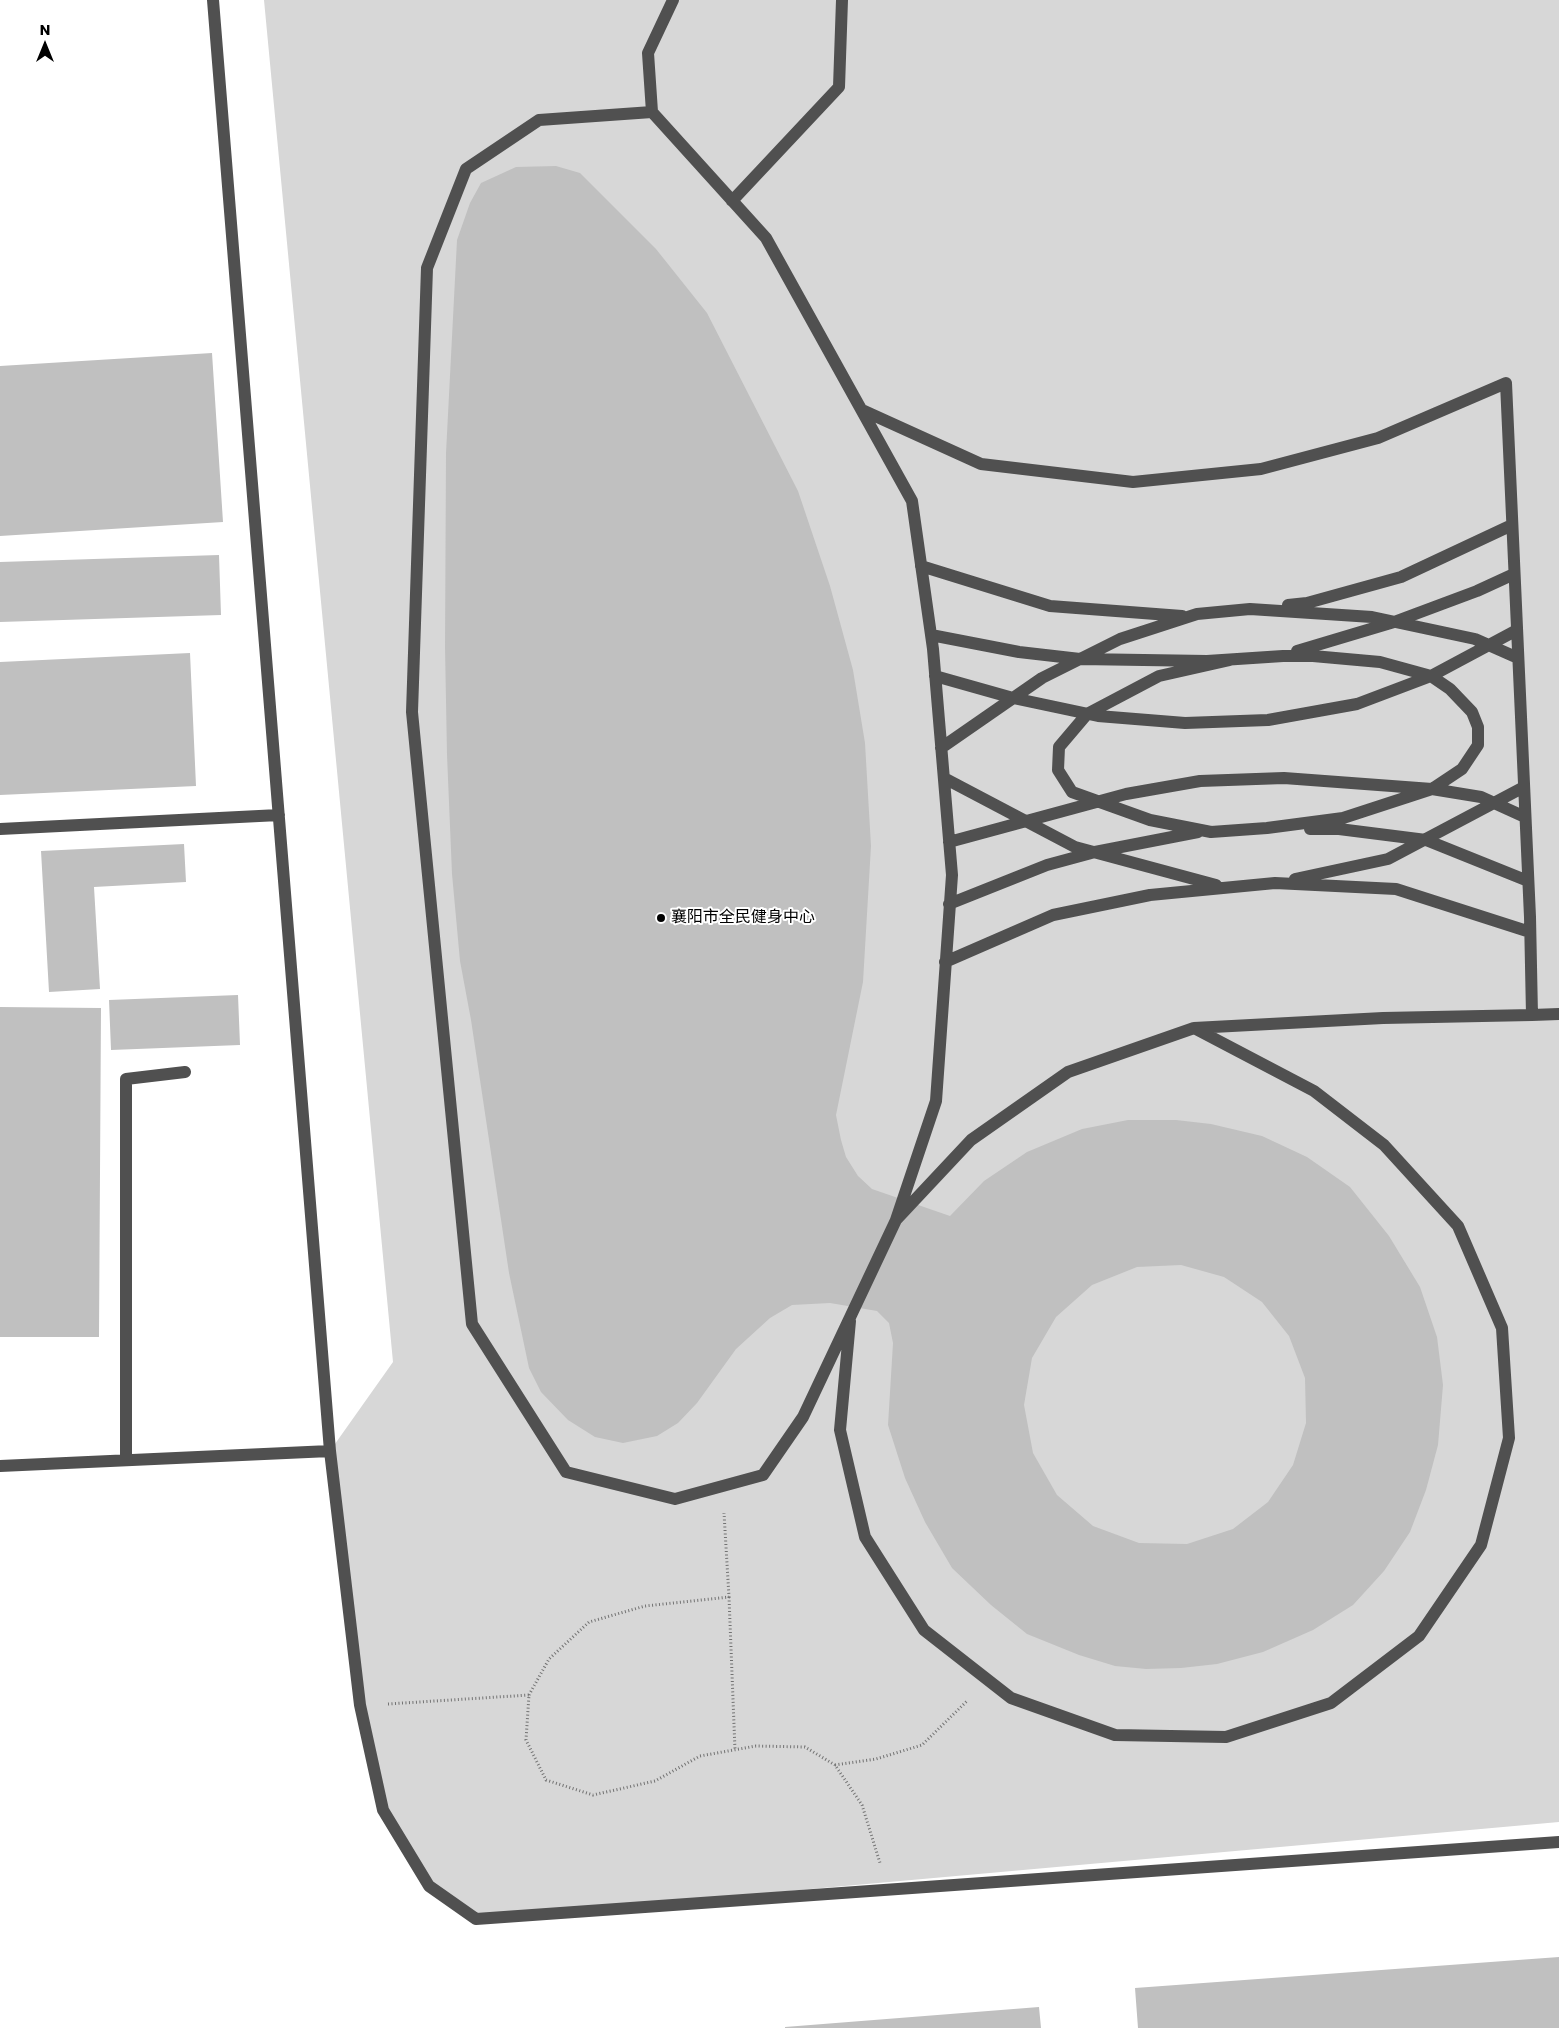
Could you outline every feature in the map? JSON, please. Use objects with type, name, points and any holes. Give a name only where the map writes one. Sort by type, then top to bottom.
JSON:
[{"type":"street","points":[[213,0],[330,1451],[360,1705],[383,1810],[429,1886],[476,1919],[1559,1842]]},
{"type":"street","points":[[652,112],[539,120],[466,169],[427,268],[412,712],[472,1324],[566,1472],[675,1499],[763,1475],[803,1417],[850,1321],[896,1220],[936,1101],[952,875],[931,635],[912,500],[766,238],[652,112],[648,53],[673,0]]},
{"type":"street","points":[[732,201],[838,87],[842,0]]},
{"type":"street","points":[[862,410],[981,464],[1133,482],[1261,469],[1378,438],[1506,383],[1528,881],[1532,1015]]},
{"type":"street","points":[[921,566],[1050,606],[1178,616],[1308,603],[1401,577],[1512,525]]},
{"type":"street","points":[[1283,656],[1394,622],[1477,592],[1514,574]]},
{"type":"street","points":[[1250,609],[1372,617],[1475,639],[1518,658]]},
{"type":"street","points":[[941,748],[1042,678],[1120,639],[1197,614]]},
{"type":"street","points":[[935,676],[1012,698],[1087,714],[1185,723],[1268,720],[1357,704],[1431,676],[1516,630]]},
{"type":"street","points":[[931,635],[1019,652],[1080,659],[1207,661],[1313,656],[1380,662],[1431,676],[1450,689],[1472,712],[1478,728],[1478,745],[1462,769],[1432,789],[1343,818],[1267,828],[1196,832],[1095,852],[1047,865],[949,904]]},
{"type":"street","points":[[1211,832],[1150,820],[1072,792],[1058,770],[1059,747],[1087,714],[1159,676],[1230,660]]},
{"type":"street","points":[[944,778],[1075,847],[1224,887]]},
{"type":"street","points":[[949,842],[1126,794],[1200,781],[1284,778],[1432,789],[1481,797],[1525,817]]},
{"type":"street","points":[[945,962],[1053,915],[1150,895],[1275,883],[1388,860],[1524,787]]},
{"type":"street","points":[[0,829],[279,815]]},
{"type":"street","points":[[1267,828],[1338,829],[1426,840],[1528,881]]},
{"type":"street","points":[[1275,883],[1396,889],[1530,932]]},
{"type":"street","points":[[896,1220],[971,1140],[1068,1072],[1194,1028],[1383,1018],[1559,1014]]},
{"type":"street","points":[[850,1321],[840,1430],[865,1537],[924,1630],[1011,1698],[1115,1735],[1226,1737],[1331,1703],[1419,1636],[1481,1545],[1509,1438],[1502,1328],[1458,1226],[1384,1145],[1314,1091],[1194,1028]]},
{"type":"street","points":[[126,1460],[126,1079],[185,1072]]},
{"type":"street","points":[[0,1466],[330,1451]]},
{"type":"path","points":[[722,1486],[730,1597],[735,1750]]},
{"type":"path","points":[[730,1597],[645,1606],[589,1622],[549,1659],[530,1695],[526,1740],[546,1780],[593,1795],[655,1781],[700,1756],[756,1746],[805,1746],[835,1765],[862,1805],[889,1890]]},
{"type":"path","points":[[835,1765],[876,1759],[922,1744],[989,1680]]},
{"type":"path","points":[[360,1705],[530,1695]]},
{"type":"shaded area","points":[[264,0],[1559,0],[1559,1822],[476,1919],[429,1886],[383,1810],[360,1705],[330,1451],[393,1362]]},
{"type":"building","name":"襄阳市全民健身中心","points":[[556,166],[580,173],[656,249],[707,313],[798,491],[830,586],[853,670],[865,743],[871,846],[863,982],[836,1115],[846,1157],[858,1176],[872,1189],[950,1216],[984,1181],[1027,1152],[1082,1129],[1128,1120],[1176,1120],[1211,1124],[1262,1136],[1307,1157],[1350,1187],[1389,1236],[1420,1287],[1437,1337],[1443,1385],[1438,1445],[1426,1490],[1410,1532],[1384,1571],[1353,1605],[1313,1630],[1263,1652],[1217,1664],[1146,1669],[1115,1666],[1079,1655],[1027,1634],[991,1605],[952,1568],[925,1522],[905,1478],[888,1425],[893,1343],[889,1323],[877,1311],[830,1303],[792,1305],[770,1318],[736,1349],[697,1403],[678,1423],[657,1436],[623,1443],[595,1437],[568,1420],[541,1392],[529,1368],[509,1273],[471,1020],[460,961],[452,874],[447,755],[445,647],[446,453],[457,240],[470,203],[481,183],[516,167]],"holes":[[[1181,1265],[1224,1277],[1262,1302],[1289,1336],[1305,1378],[1306,1423],[1293,1465],[1268,1502],[1233,1529],[1187,1544],[1139,1543],[1093,1526],[1057,1495],[1033,1453],[1024,1405],[1032,1358],[1056,1317],[1092,1285],[1137,1267]]]},
{"type":"building","points":[[212,353],[223,522],[0,536],[0,366]]},
{"type":"building","points":[[219,555],[221,615],[0,622],[0,562]]},
{"type":"building","points":[[190,653],[196,786],[0,795],[0,662]]},
{"type":"building","points":[[184,844],[186,882],[94,887],[100,989],[49,992],[41,851]]},
{"type":"building","points":[[238,995],[240,1045],[111,1050],[109,1000]]},
{"type":"building","points":[[0,1007],[101,1008],[99,1337],[0,1337]]},
{"type":"building","points":[[1559,1957],[1559,2028],[1138,2028],[1135,1988]]},
{"type":"building","points":[[1039,2007],[1041,2028],[785,2028],[785,2027]]},
{"type":"place","name":"襄阳市全民健身中心","points":[[661,918]]}]
